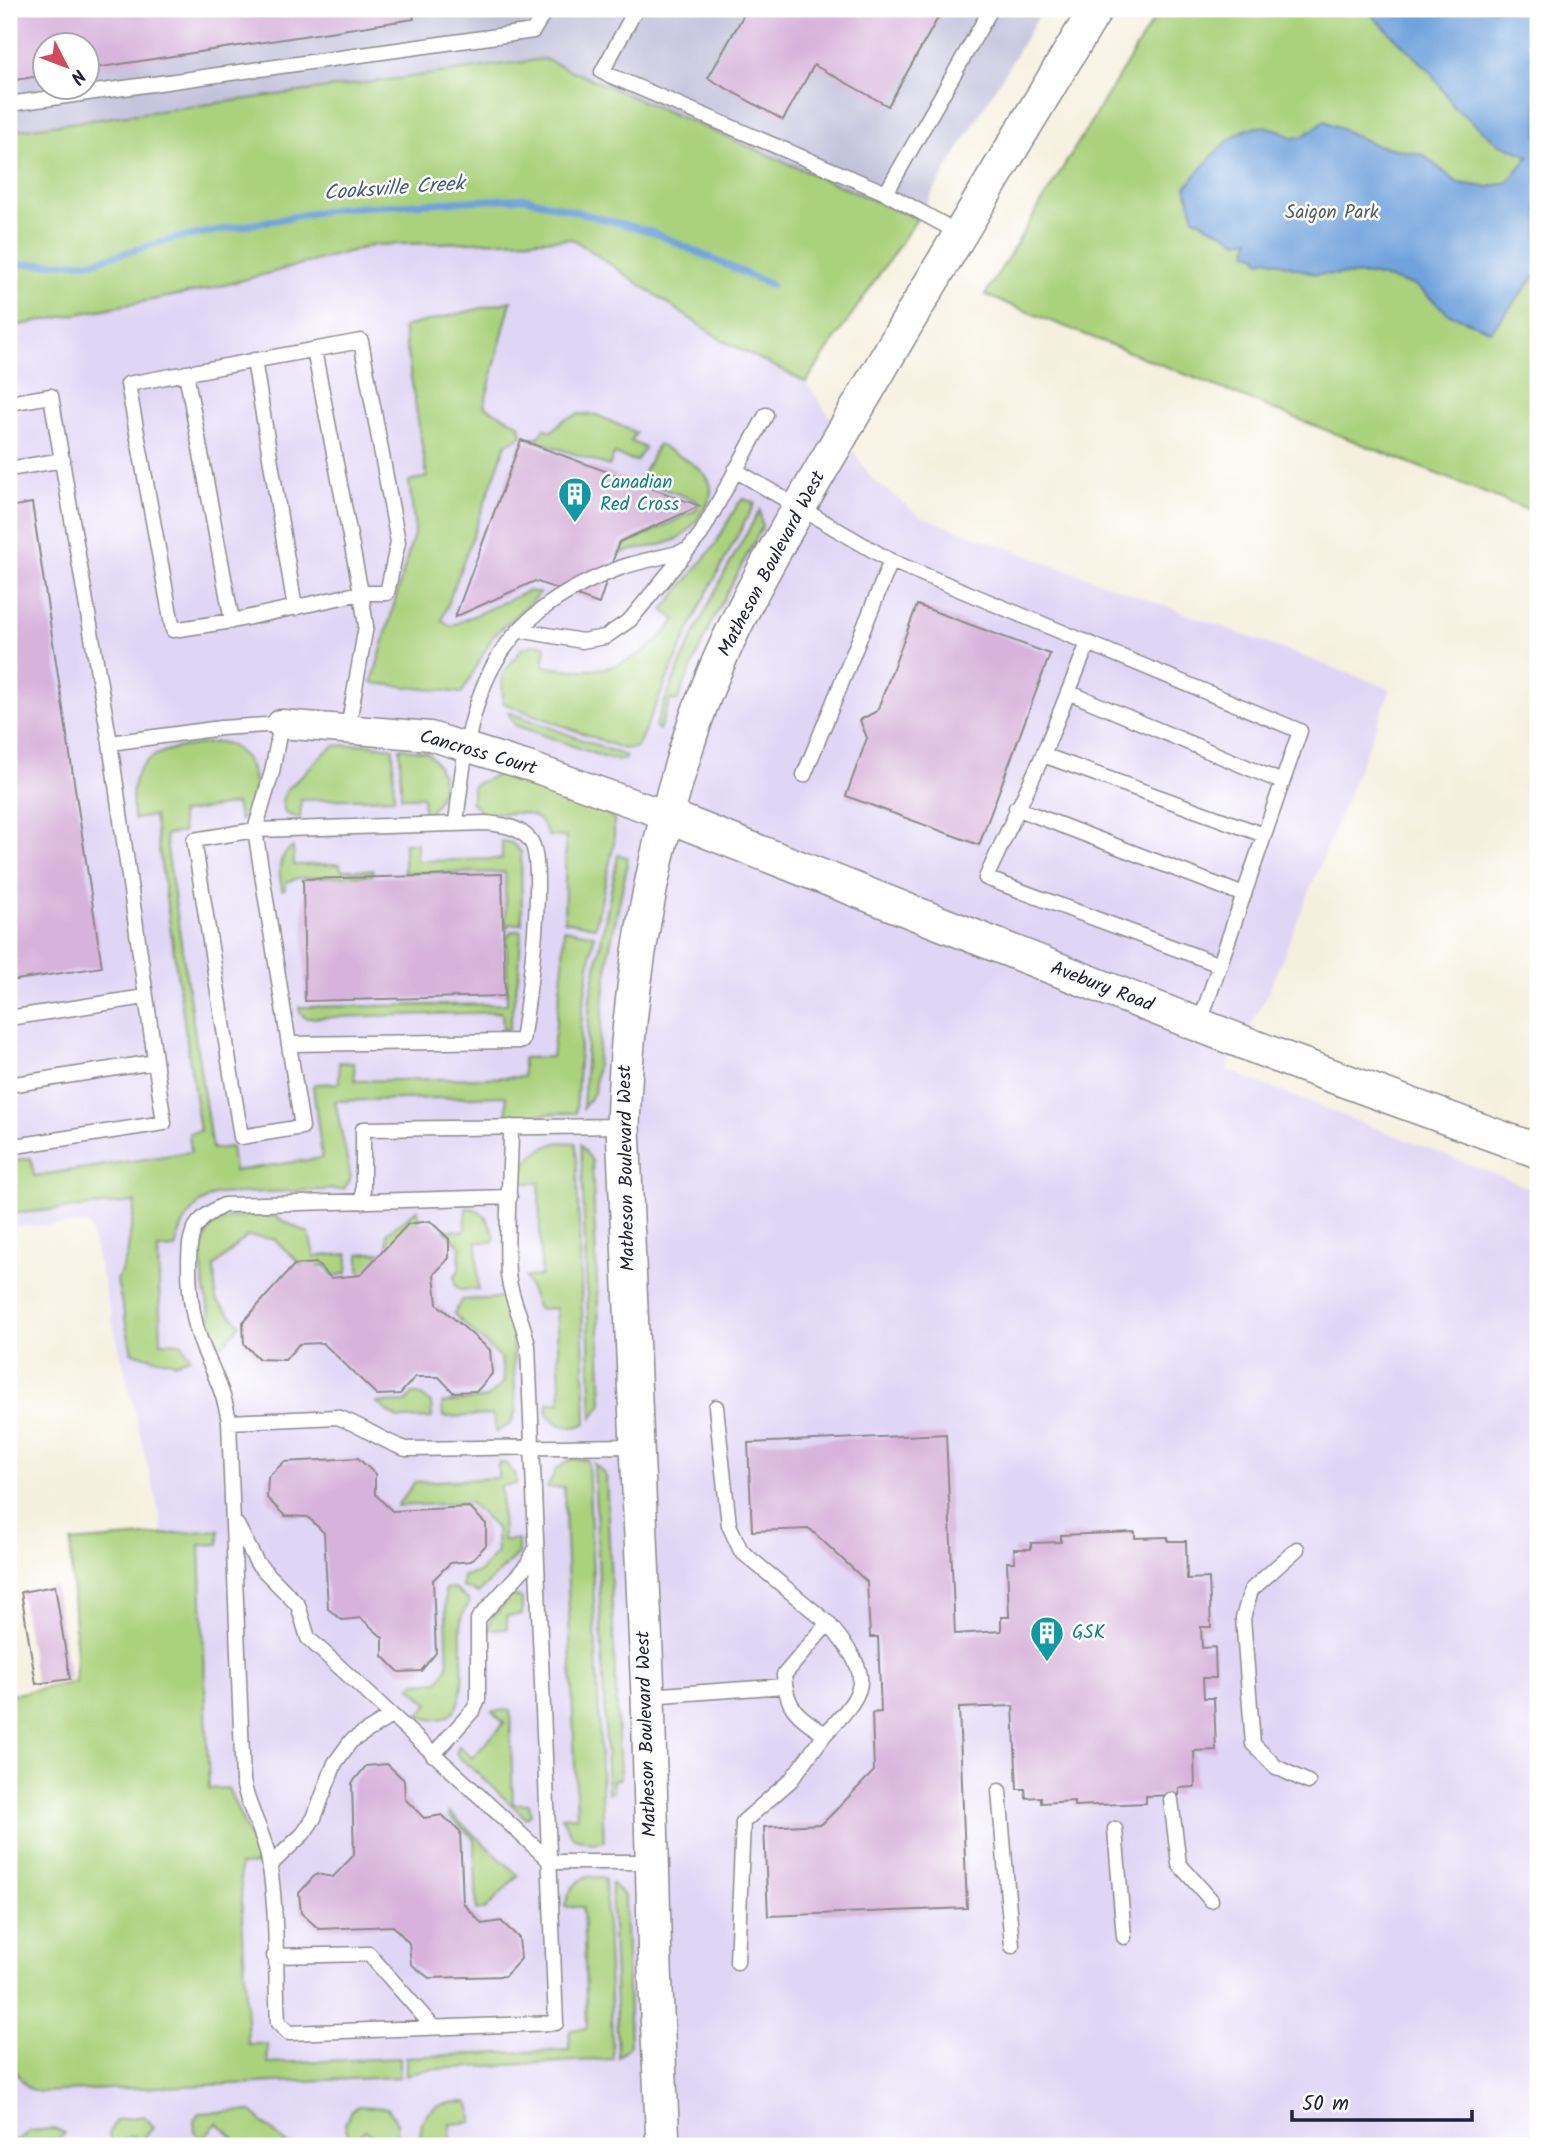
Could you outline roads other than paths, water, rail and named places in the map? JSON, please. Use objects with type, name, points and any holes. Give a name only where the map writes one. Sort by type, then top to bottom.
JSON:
[{"type":"street","name":"Matheson Boulevard West","points":[[663,2146],[651,1862],[648,1696],[623,1126],[627,1037],[637,963],[668,816],[688,741],[748,600],[959,233],[1096,9]]},
{"type":"street","name":"Cancross Court","points":[[281,724],[430,737],[465,745],[668,816]]},
{"type":"street","name":"Avebury Road","points":[[668,816],[1199,1026],[1538,1151]]},
{"type":"lane","points":[[9,104],[533,31],[546,9]]},
{"type":"lane","points":[[636,9],[602,72],[886,193],[959,233]]},
{"type":"lane","points":[[886,193],[991,9]]},
{"type":"lane","points":[[361,341],[398,542],[387,593],[361,593],[232,621],[173,630],[128,384],[314,350],[361,341]]},
{"type":"lane","points":[[314,350],[366,626],[348,728]]},
{"type":"lane","points":[[254,360],[295,608]]},
{"type":"lane","points":[[186,373],[232,621]]},
{"type":"lane","points":[[9,403],[51,396],[110,743],[164,1123],[9,1147]]},
{"type":"lane","points":[[519,629],[582,641],[605,637],[630,620],[715,513],[735,470],[766,415]]},
{"type":"lane","points":[[9,468],[62,460]]},
{"type":"lane","points":[[735,470],[891,561],[1300,731],[1199,1026]]},
{"type":"lane","points":[[456,823],[465,745],[483,687],[499,652],[519,629],[576,588],[623,567],[688,550]]},
{"type":"lane","points":[[804,775],[891,561]]},
{"type":"lane","points":[[1088,643],[1043,755],[1016,808],[986,878],[1220,965]]},
{"type":"lane","points":[[1068,692],[1282,782]]},
{"type":"lane","points":[[110,743],[221,728],[281,724],[272,772],[255,830],[302,1127],[241,1137],[194,839],[255,830],[456,823],[514,827],[532,842],[536,859],[535,929],[523,1041],[289,1044]]},
{"type":"lane","points":[[1043,755],[1264,835]]},
{"type":"lane","points":[[1016,808],[1244,895]]},
{"type":"lane","points":[[9,1018],[145,997]]},
{"type":"lane","points":[[9,1085],[155,1062]]},
{"type":"lane","points":[[363,1202],[363,1129],[623,1126]]},
{"type":"lane","points":[[510,1197],[224,1205],[197,1223],[190,1236],[191,1304],[204,1348],[226,1398],[229,1422],[243,1781],[247,1803],[264,1835],[270,1865],[278,2023],[289,2033],[556,2023],[528,1346],[524,1322],[508,1276],[510,1197],[511,1127]]},
{"type":"lane","points":[[716,1407],[729,1525],[741,1550],[828,1623],[855,1656],[862,1683],[852,1707],[825,1734],[791,1780],[743,1822],[737,1962]]},
{"type":"lane","points":[[229,1422],[337,1417],[351,1422],[384,1442],[406,1449],[635,1446]]},
{"type":"lane","points":[[234,1520],[257,1563],[298,1605],[308,1638],[551,1862],[651,1862]]},
{"type":"lane","points":[[433,1755],[474,1709],[478,1700],[478,1619],[528,1564],[537,1546]]},
{"type":"lane","points":[[1297,1549],[1251,1590],[1243,1618],[1253,1744],[1276,1767],[1308,1782]]},
{"type":"lane","points":[[825,1734],[800,1718],[786,1697],[784,1675],[828,1623]]},
{"type":"lane","points":[[648,1696],[785,1686]]},
{"type":"lane","points":[[270,1865],[303,1835],[314,1818],[335,1762],[351,1741],[391,1716]]},
{"type":"lane","points":[[999,1791],[1012,1946]]},
{"type":"lane","points":[[1171,1800],[1179,1864],[1211,1900]]},
{"type":"lane","points":[[1115,1829],[1124,1937]]},
{"type":"lane","points":[[274,1955],[369,1954],[434,2028]]},
{"type":"water","points":[[1365,9],[1538,9],[1538,273],[1491,331],[1449,314],[1416,286],[1374,275],[1315,274],[1267,259],[1260,261],[1257,256],[1247,252],[1250,239],[1238,241],[1194,218],[1186,187],[1232,137],[1260,127],[1276,129],[1293,138],[1303,136],[1325,121],[1373,144],[1423,155],[1458,183],[1488,187],[1508,182],[1529,156],[1498,143],[1454,107],[1430,71]]},
{"type":"waterway","name":"Cooksville Creek","points":[[9,265],[92,262],[177,238],[341,208],[525,198],[652,232],[771,285]]},
{"type":"place","name":"Canadian Red Cross","points":[[575,524]]},
{"type":"place","name":"GSK","points":[[1047,1663]]},
{"type":"park label","name":"Saigon Park","points":[[1332,213]]}]
